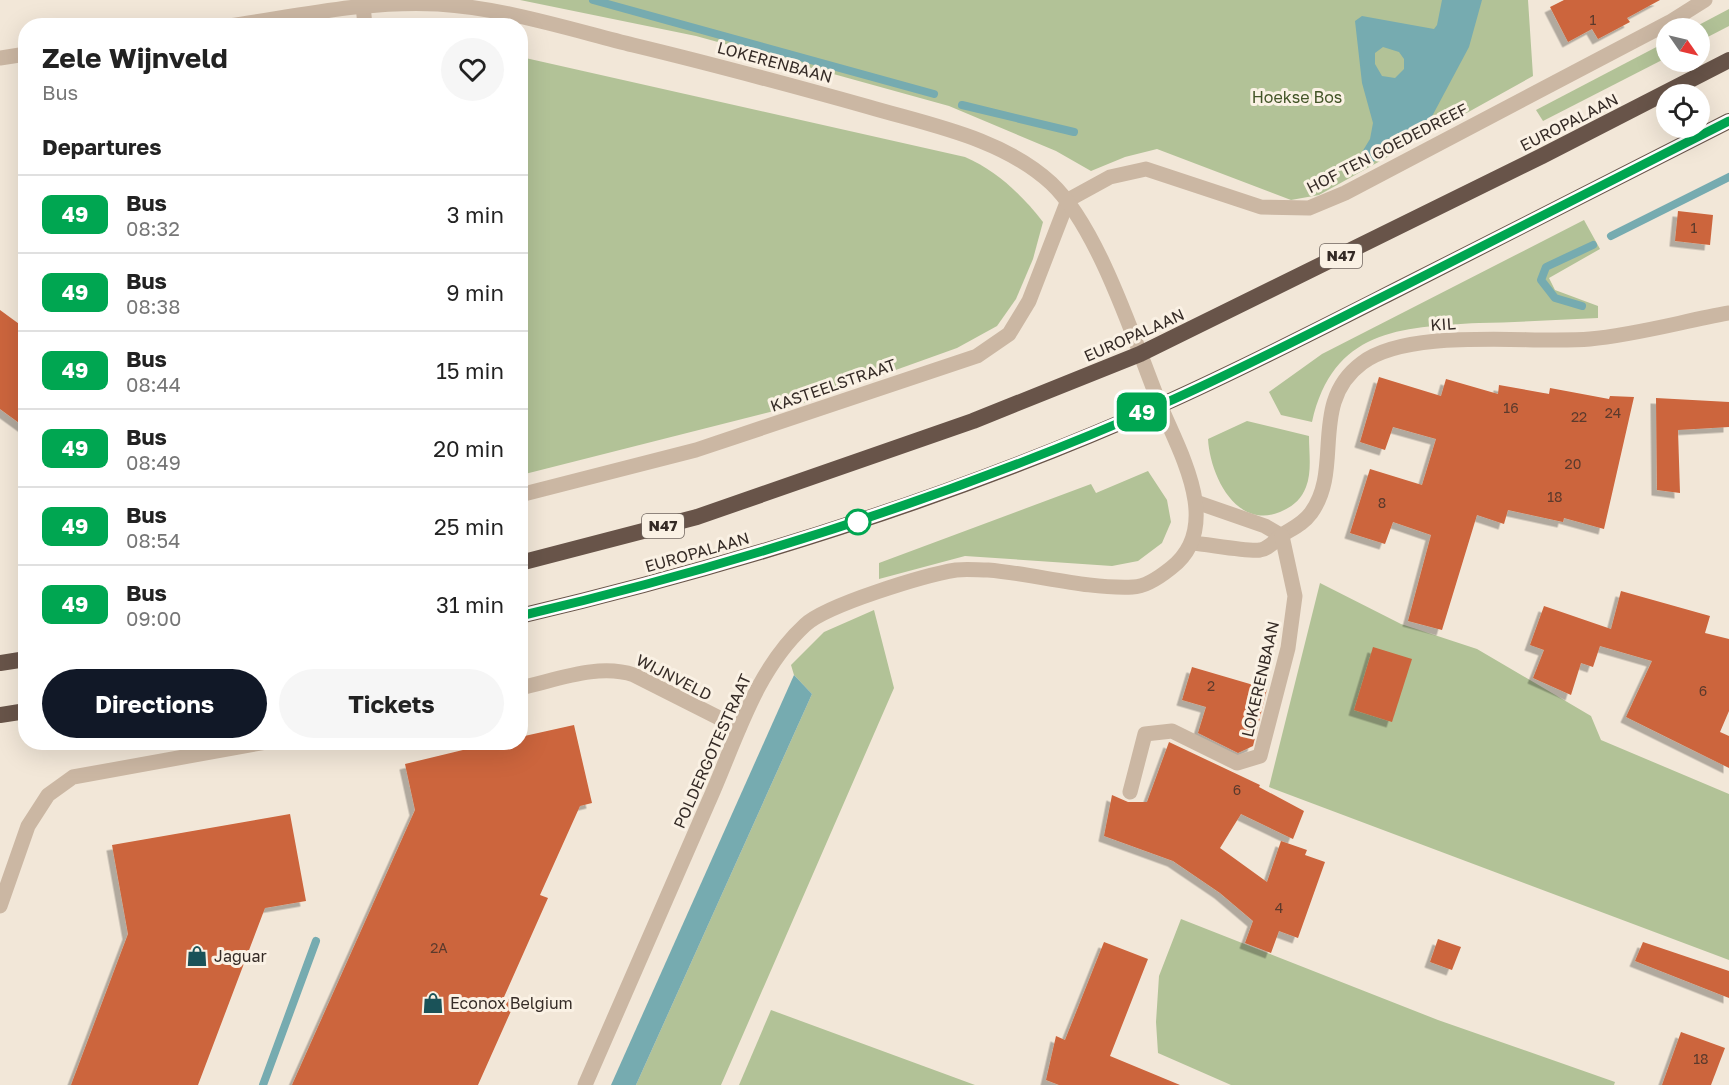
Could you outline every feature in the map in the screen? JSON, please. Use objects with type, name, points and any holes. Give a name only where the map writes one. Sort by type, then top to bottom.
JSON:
[{"type":"highway","name":"EUROPALAAN","points":[[528,561],[718,510],[974,421],[1140,354],[1479,188],[1729,60]]},
{"type":"highway","name":"EUROPALAAN","points":[[528,614],[727,564],[871,518],[967,484],[1160,405],[1249,364],[1729,121]]},
{"type":"highway","points":[[0,663],[18,660]]},
{"type":"highway","points":[[0,715],[18,712]]},
{"type":"street","name":"HOF TEN GOEDEDREEF","points":[[1068,200],[1110,177],[1146,169],[1261,207],[1309,208],[1356,188],[1670,22],[1705,0]]},
{"type":"street","name":"LOKERENBAAN","points":[[271,18],[345,4],[438,4],[521,18]]},
{"type":"street","points":[[363,5],[364,18]]},
{"type":"street","name":"LOKERENBAAN","points":[[528,20],[751,73],[939,127],[991,145],[1048,180],[1068,200],[1091,238],[1160,405]]},
{"type":"street","points":[[0,58],[18,55]]},
{"type":"street","name":"KASTEELSTRAAT","points":[[528,493],[696,450],[977,356],[1009,334],[1029,301],[1068,200]]},
{"type":"street","name":"KIL","points":[[1192,543],[1259,550],[1272,545],[1303,523],[1322,492],[1329,415],[1335,397],[1359,365],[1378,352],[1406,345],[1504,339],[1591,339],[1729,313]]},
{"type":"street","points":[[1160,405],[1189,475],[1196,502],[1192,543]]},
{"type":"street","points":[[1196,502],[1264,526],[1282,536]]},
{"type":"street","name":"LOKERENBAAN","points":[[1130,792],[1145,734],[1172,731],[1237,763],[1260,756],[1288,648],[1295,596],[1282,536]]},
{"type":"street","name":"POLDERGOTESTRAAT","points":[[585,1085],[739,728],[767,669],[790,639],[808,621],[834,607],[957,570],[988,570],[1112,587],[1137,587],[1161,576],[1178,563],[1192,543]]},
{"type":"street","name":"WIJNVELD","points":[[528,686],[606,669],[621,670],[739,728]]},
{"type":"street","points":[[0,906],[28,826],[48,795],[73,777],[222,750]]},
{"type":"green space","name":"Hoekse Bos","points":[[520,0],[1528,0],[1533,76],[1319,195],[1291,200],[1157,149],[1125,157],[1091,171],[1056,151],[949,106],[696,36]]},
{"type":"green space","points":[[1729,9],[1729,26],[1710,36],[1710,19]]},
{"type":"green space","points":[[1656,47],[1656,63],[1543,121],[1536,110]]},
{"type":"green space","points":[[528,59],[965,157],[988,169],[1008,185],[1043,222],[1033,259],[1016,299],[997,326],[957,348],[798,405],[528,473]]},
{"type":"green space","points":[[1584,220],[1600,249],[1549,278],[1555,290],[1598,306],[1598,318],[1450,325],[1397,332],[1373,340],[1353,351],[1336,368],[1322,391],[1312,422],[1281,415],[1269,392],[1322,354]]},
{"type":"green space","points":[[1247,421],[1309,436],[1310,469],[1306,487],[1296,503],[1280,512],[1264,516],[1250,513],[1238,506],[1228,496],[1214,468],[1208,439]]},
{"type":"green space","points":[[1148,471],[1167,500],[1171,522],[1162,543],[1138,561],[1112,566],[965,556],[879,579],[879,563],[1091,484],[1096,493]]},
{"type":"green space","points":[[1320,583],[1401,624],[1477,649],[1591,716],[1601,740],[1729,794],[1729,960],[1269,787]]},
{"type":"green space","points":[[874,610],[894,688],[721,1085],[636,1085],[812,694],[794,675],[791,665],[824,632]]},
{"type":"green space","points":[[1181,919],[1438,1020],[1615,1082],[1614,1085],[1231,1085],[1158,1053],[1156,1022],[1159,976]]},
{"type":"green space","points":[[771,1010],[975,1085],[739,1085]]},
{"type":"water","points":[[1442,0],[1482,0],[1469,47],[1429,122],[1394,151],[1367,165],[1363,164],[1359,157],[1370,139],[1373,123],[1362,83],[1355,21],[1362,16],[1434,29],[1437,25]],"holes":[[[1383,47],[1399,52],[1404,59],[1404,69],[1395,78],[1382,76],[1375,64],[1375,53]]]},
{"type":"water","points":[[794,675],[812,694],[636,1085],[611,1085]]},
{"type":"building","points":[[1564,0],[1660,0],[1627,18],[1630,22],[1598,39],[1592,29],[1568,42],[1550,7]]},
{"type":"building","points":[[1678,211],[1713,215],[1710,245],[1675,241]]},
{"type":"building","points":[[0,310],[18,323],[18,422],[0,409]]},
{"type":"building","points":[[1379,377],[1441,396],[1446,379],[1498,394],[1499,385],[1549,394],[1550,388],[1609,399],[1610,396],[1634,397],[1604,529],[1564,518],[1563,522],[1508,510],[1504,524],[1477,515],[1442,630],[1408,621],[1431,535],[1393,522],[1385,544],[1350,533],[1370,469],[1422,485],[1436,439],[1393,427],[1385,450],[1360,442]]},
{"type":"building","points":[[1656,398],[1729,402],[1729,427],[1678,430],[1680,493],[1657,490]]},
{"type":"building","points":[[1621,591],[1710,616],[1705,633],[1729,639],[1729,711],[1720,732],[1729,736],[1729,768],[1626,717],[1652,661],[1600,646],[1593,667],[1581,663],[1571,695],[1533,678],[1544,650],[1530,645],[1544,606],[1611,629]]},
{"type":"building","points":[[1373,647],[1412,659],[1392,722],[1354,710]]},
{"type":"building","points":[[1192,667],[1267,689],[1253,746],[1238,753],[1198,733],[1206,707],[1182,700]]},
{"type":"building","points":[[574,725],[592,803],[580,806],[540,895],[548,898],[504,997],[515,1002],[478,1085],[292,1085],[415,810],[405,764],[463,750],[528,750],[528,735]]},
{"type":"building","points":[[1169,742],[1260,785],[1259,787],[1304,811],[1293,839],[1241,814],[1220,848],[1267,882],[1281,841],[1307,850],[1305,855],[1325,862],[1298,938],[1279,931],[1271,953],[1245,943],[1253,921],[1220,893],[1173,861],[1104,836],[1112,795],[1128,802],[1147,802]]},
{"type":"building","name":"Jaguar","points":[[290,814],[306,901],[265,908],[198,1085],[71,1085],[128,934],[112,845]]},
{"type":"building","points":[[1438,939],[1461,947],[1452,970],[1430,962]]},
{"type":"building","points":[[1104,942],[1148,959],[1110,1056],[1180,1085],[1059,1085],[1046,1080],[1056,1036],[1065,1040]]},
{"type":"building","points":[[1643,942],[1729,971],[1729,998],[1635,961]]},
{"type":"building","points":[[1681,1032],[1725,1048],[1711,1085],[1662,1085]]},
{"type":"waterway","points":[[593,0],[934,94]]},
{"type":"waterway","points":[[962,105],[1074,132]]},
{"type":"waterway","points":[[1611,236],[1729,177]]},
{"type":"waterway","points":[[1582,306],[1555,298],[1541,280],[1546,267],[1593,245]]},
{"type":"waterway","points":[[263,1085],[316,941]]},
{"type":"bus line","name":"49","points":[[528,614],[727,564],[871,518],[967,484],[1160,405],[1249,364],[1729,121]]},
{"type":"place","name":"Jaguar","points":[[197,956]]},
{"type":"place","name":"Econox Belgium","points":[[433,1003]]}]
